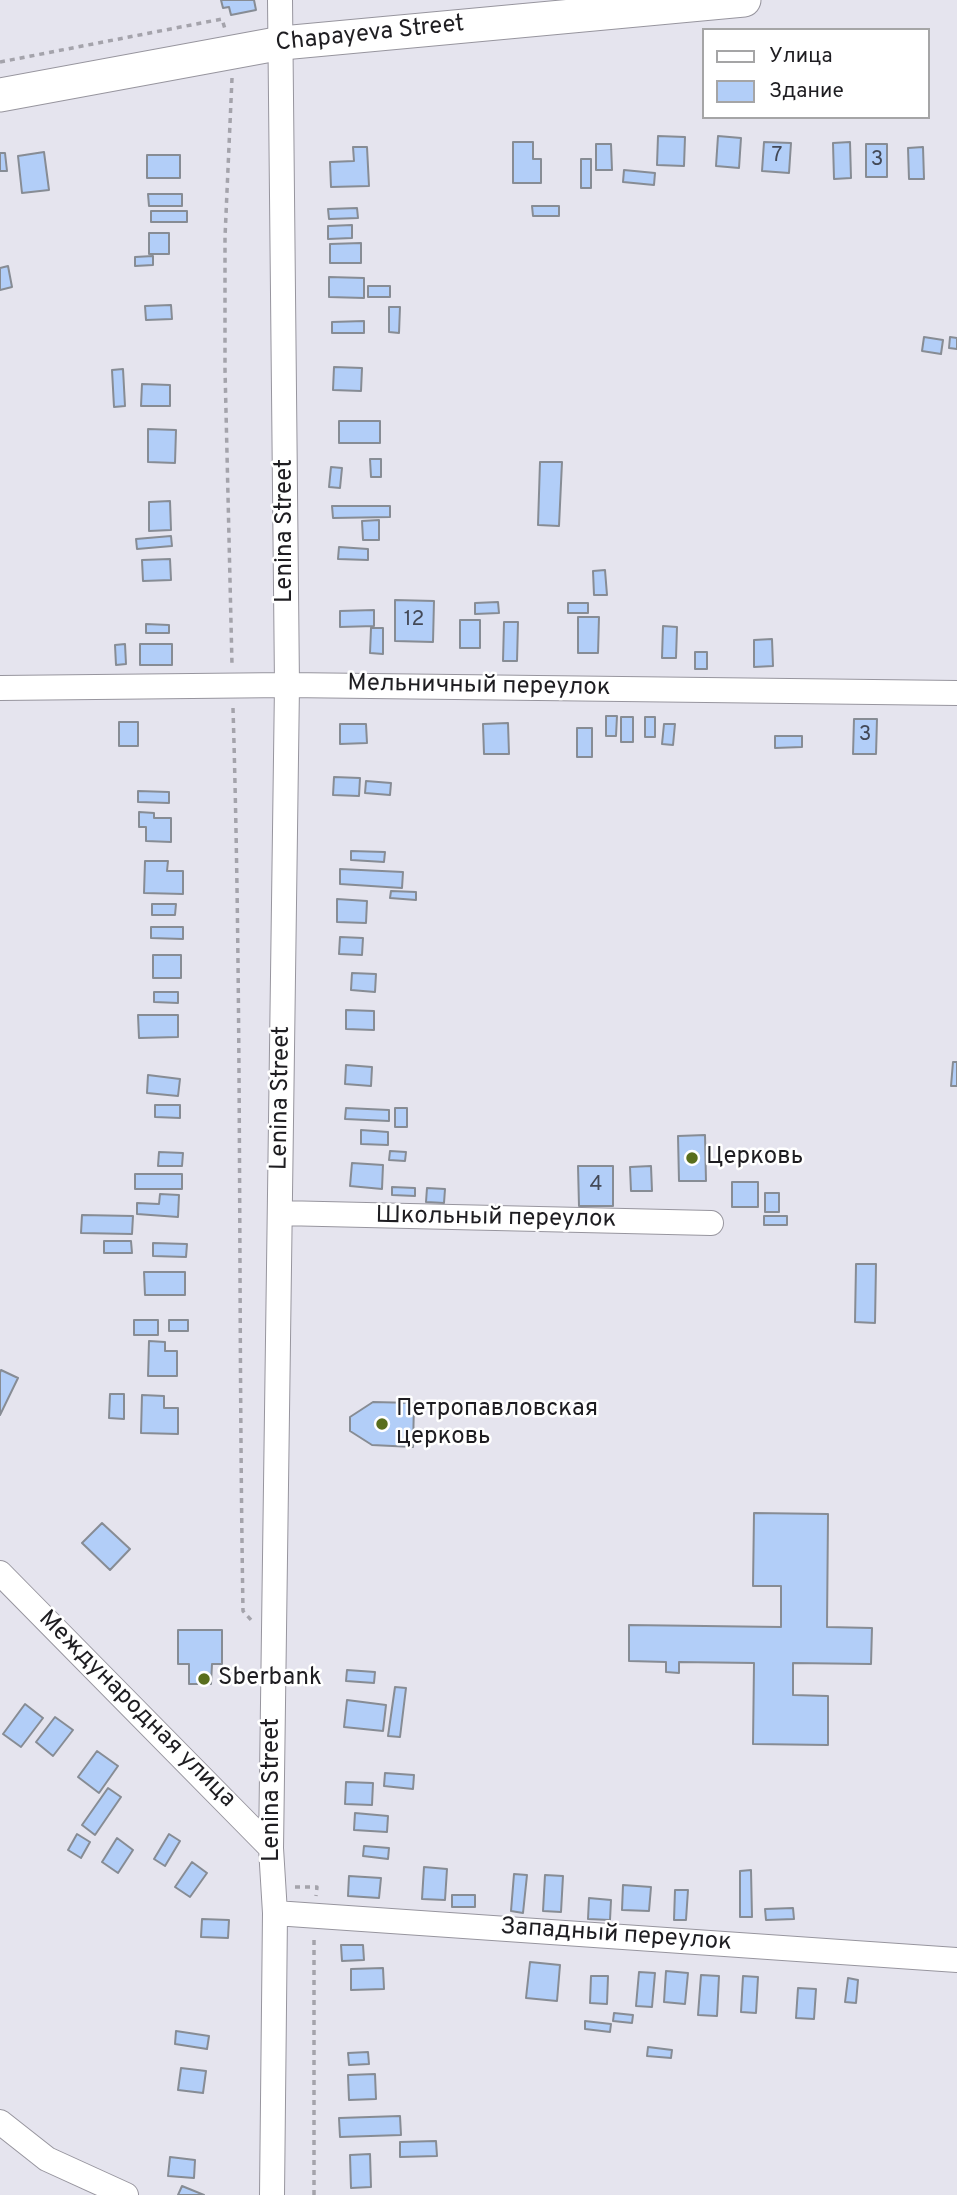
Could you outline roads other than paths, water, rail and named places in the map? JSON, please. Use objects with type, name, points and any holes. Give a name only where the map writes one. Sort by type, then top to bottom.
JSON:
[{"type":"main road","name":"Chapayeva Street","points":[[0,95],[282,43],[744,0]]},
{"type":"street","name":"Lenina Street","points":[[272,2195],[275,1913],[271,1848],[287,685],[280,0]]},
{"type":"street","name":"Мельничный переулок","points":[[0,688],[287,685],[957,693]]},
{"type":"street","name":"Школьный переулок","points":[[280,1213],[711,1223]]},
{"type":"street","name":"Международная улица","points":[[0,1573],[271,1848]]},
{"type":"street","name":"Западный переулок","points":[[275,1913],[957,1959]]},
{"type":"street","points":[[0,2122],[47,2159],[126,2195]]},
{"type":"place","name":"Церковь","points":[[692,1158]]},
{"type":"place","name":"Петропавловская церковь","points":[[382,1424]]},
{"type":"place","name":"Sberbank","points":[[204,1679]]}]
